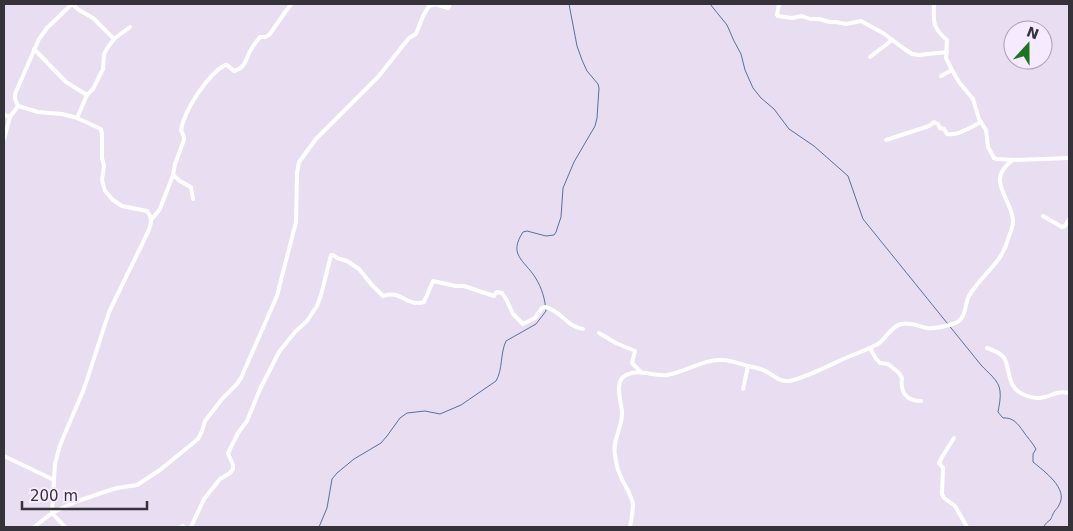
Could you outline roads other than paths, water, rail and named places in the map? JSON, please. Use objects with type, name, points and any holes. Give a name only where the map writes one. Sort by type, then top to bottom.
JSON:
[{"type":"street","points":[[18,106],[15,94],[34,49],[44,32],[72,4],[93,18],[114,39]]},
{"type":"street","points":[[64,527],[52,513],[55,464],[60,445],[84,389],[109,312],[152,220],[160,209],[173,175],[175,164],[185,140],[181,130],[183,119],[202,88],[217,70],[225,65],[234,71],[241,69],[251,48],[260,37],[265,37],[268,34],[291,4]]},
{"type":"street","points":[[34,527],[52,513],[75,502],[117,488],[137,485],[160,470],[198,438],[205,421],[239,381],[277,296],[296,222],[296,173],[300,160],[328,126],[378,76],[407,40],[416,34],[429,6],[438,4],[448,8],[450,4]]},
{"type":"street","points":[[779,4],[778,16],[790,18],[803,16],[810,19],[846,24],[861,21],[876,29],[908,52],[916,55],[947,52]]},
{"type":"street","points":[[934,4],[935,26],[941,36],[947,40],[946,58],[959,82],[974,99],[981,122],[986,130],[988,147],[994,158],[1013,160],[1069,158]]},
{"type":"street","points":[[77,118],[87,95],[93,89],[103,69],[104,54],[108,47],[114,39],[130,27]]},
{"type":"street","points":[[870,57],[892,40]]},
{"type":"street","points":[[34,49],[66,82],[87,95]]},
{"type":"street","points":[[941,76],[952,70]]},
{"type":"street","points":[[4,139],[10,117],[18,106]]},
{"type":"street","points":[[18,106],[38,112],[62,114],[77,118],[100,130],[102,134],[104,166],[103,188],[108,195],[122,206],[147,211],[152,220]]},
{"type":"street","points":[[4,115],[10,117]]},
{"type":"street","points":[[886,140],[929,126],[934,122],[950,135],[959,133],[981,122]]},
{"type":"street","points":[[630,527],[633,504],[619,473],[614,447],[622,422],[620,382],[626,376],[641,372],[666,375],[704,363],[721,360],[764,370],[777,380],[786,382],[820,371],[870,348],[880,342],[893,328],[900,324],[930,328],[957,323],[962,318],[969,296],[999,259],[1008,240],[1012,218],[999,179],[1005,167],[1013,160]]},
{"type":"street","points":[[173,175],[191,187],[193,199]]},
{"type":"street","points":[[1043,216],[1062,227],[1069,220]]},
{"type":"street","points":[[191,527],[204,499],[220,479],[233,468],[228,453],[238,433],[248,421],[260,389],[279,352],[295,332],[307,321],[317,306],[330,255],[360,269],[383,296],[395,294],[408,301],[421,303],[424,302],[429,288],[434,281],[456,286],[463,285],[494,296],[497,292],[502,293],[513,314],[523,324],[535,318],[542,308],[545,307],[555,310],[574,327],[583,328]]},
{"type":"street","points":[[599,333],[635,351],[632,363],[641,372]]},
{"type":"street","points":[[870,348],[874,357],[880,363],[888,364],[899,373],[902,378],[903,392],[908,398],[921,401]]},
{"type":"street","points":[[987,348],[999,353],[1006,359],[1012,384],[1020,393],[1035,398],[1058,392],[1069,393]]},
{"type":"street","points":[[743,389],[748,366]]},
{"type":"street","points":[[954,438],[939,464],[943,468],[941,493],[944,498],[956,506],[967,527]]},
{"type":"street","points":[[4,456],[54,480]]},
{"type":"waterway","points":[[319,527],[327,508],[332,479],[337,473],[354,459],[381,443],[400,418],[407,413],[425,411],[440,414],[461,405],[496,381],[500,372],[506,341],[536,324],[546,311],[540,285],[519,257],[517,246],[523,232],[527,231],[546,236],[554,235],[556,232],[561,217],[563,188],[574,162],[595,126],[597,118],[599,88],[582,60],[577,46],[569,4]]},
{"type":"waterway","points":[[710,4],[727,25],[741,54],[745,70],[753,88],[774,109],[789,129],[814,146],[848,176],[863,219],[981,365],[998,383],[1000,394],[998,412],[1003,418],[1012,420],[1019,426],[1036,449],[1033,454],[1033,462],[1054,481],[1061,493],[1059,506],[1044,527]]}]
